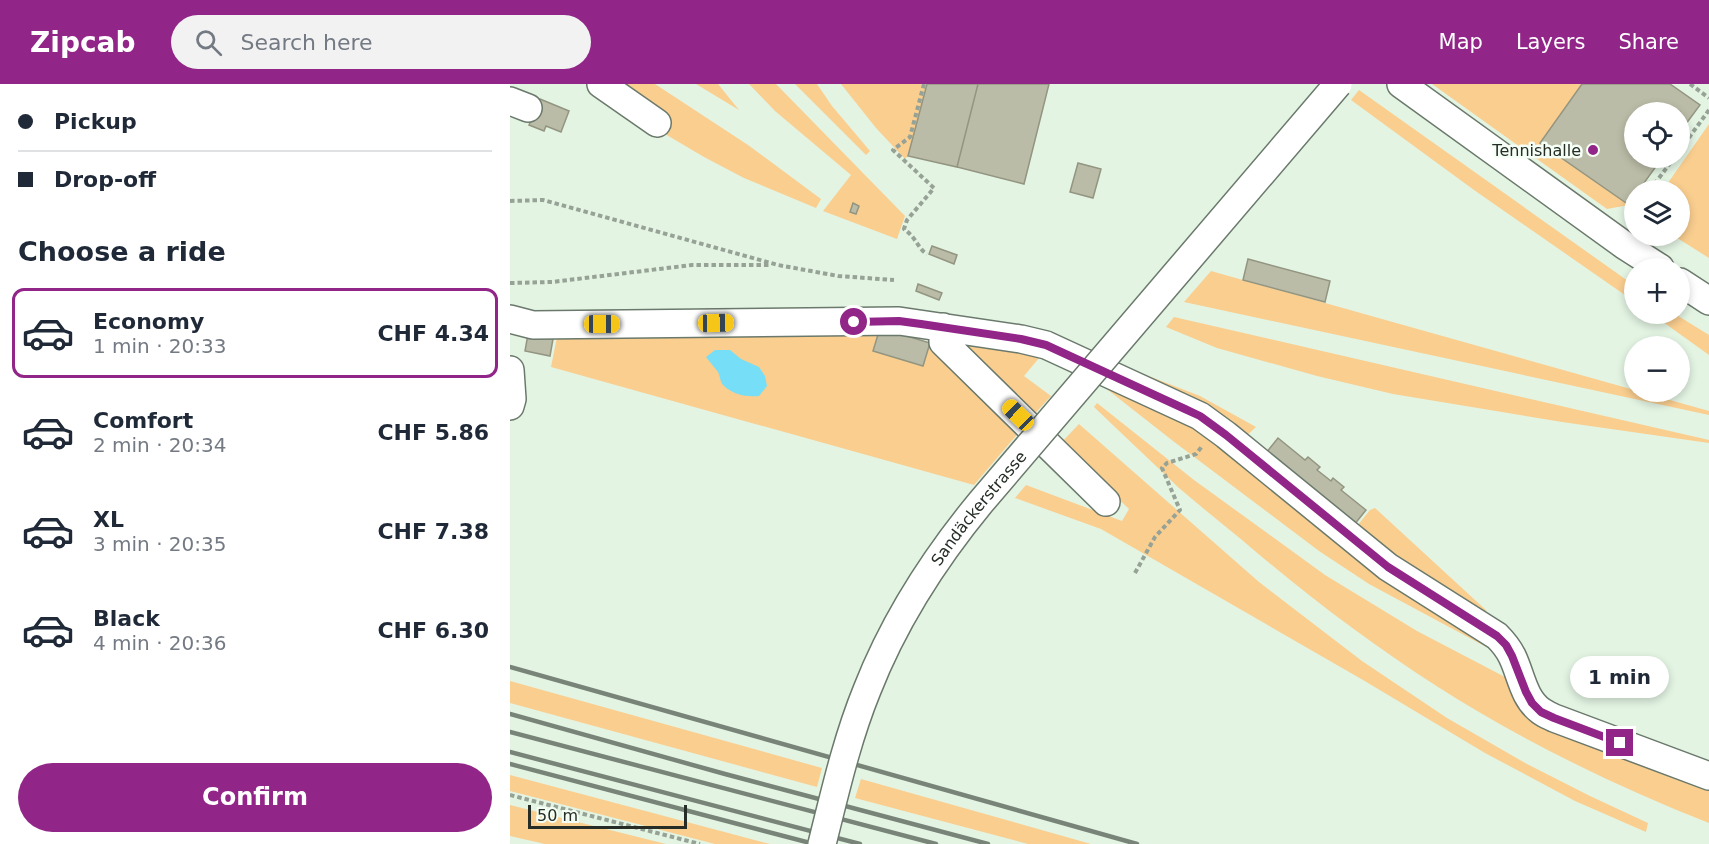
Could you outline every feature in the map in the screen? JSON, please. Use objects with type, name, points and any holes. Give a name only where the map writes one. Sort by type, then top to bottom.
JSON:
[{"type":"street","points":[[601,84],[657,123]]},
{"type":"street","name":"Sandäckerstrasse","points":[[822,844],[845,756],[866,691],[898,623],[931,568],[981,502],[1338,84]]},
{"type":"street","points":[[1401,84],[1644,258]]},
{"type":"street","points":[[1690,289],[1709,301]]},
{"type":"street","points":[[510,319],[533,324],[899,321],[1021,339],[1046,345],[1200,416],[1388,567],[1497,636],[1506,645],[1526,692],[1541,712],[1709,776]]},
{"type":"street","points":[[943,327],[943,342],[1106,502]]},
{"type":"street","points":[[510,370],[512,399],[510,406]]},
{"type":"path","points":[[924,84],[910,137],[893,150],[934,188],[907,220],[904,229],[912,234],[923,252],[927,254]]},
{"type":"path","points":[[1689,84],[1709,98]]},
{"type":"path","points":[[1690,136],[1709,110]]},
{"type":"path","points":[[510,201],[543,200],[778,265],[838,276],[894,280]]},
{"type":"path","points":[[510,283],[552,282],[692,265],[778,265]]},
{"type":"path","points":[[1135,573],[1155,537],[1180,510],[1162,468],[1167,463],[1196,454]]},
{"type":"path","points":[[510,795],[700,844]]},
{"type":"shaded area","points":[[608,84],[655,84],[748,145],[821,199],[816,208],[744,178],[660,131]]},
{"type":"shaded area","points":[[696,84],[718,84],[739,110]]},
{"type":"shaded area","points":[[749,84],[776,84],[905,216],[897,239],[823,211],[851,175],[775,111]]},
{"type":"shaded area","points":[[795,84],[817,84],[832,106],[870,151],[866,155]]},
{"type":"shaded area","points":[[841,84],[927,84],[908,156],[905,159],[876,128]]},
{"type":"shaded area","points":[[1432,84],[1582,84],[1540,143],[1624,202],[1624,206],[1607,209]]},
{"type":"shaded area","points":[[1359,90],[1624,278],[1624,294],[1474,190],[1351,100]]},
{"type":"shaded area","points":[[1709,124],[1709,258],[1690,246],[1690,180],[1670,180],[1678,168],[1690,168],[1690,151]]},
{"type":"shaded area","points":[[1211,271],[1624,387],[1624,397],[1184,302]]},
{"type":"shaded area","points":[[1174,317],[1709,440],[1709,443],[1393,394],[1317,376],[1217,348],[1166,327]]},
{"type":"shaded area","points":[[1690,323],[1709,335],[1709,355],[1690,341],[1690,336],[1683,336],[1666,324]]},
{"type":"shaded area","points":[[880,328],[873,351],[930,343],[1021,430],[974,485],[551,367],[558,332]]},
{"type":"shaded area","points":[[963,338],[1044,352],[1024,376],[1051,396],[1031,418],[958,344]]},
{"type":"shaded area","points":[[1128,368],[1200,396],[1256,427],[1243,439],[1123,374]]},
{"type":"shaded area","points":[[1114,382],[1206,431],[1505,657],[1369,584],[1319,551],[1108,390]]},
{"type":"shaded area","points":[[1649,402],[1677,402],[1709,411],[1709,415]]},
{"type":"shaded area","points":[[1097,403],[1194,480],[1325,575],[1417,631],[1709,784],[1709,823],[1639,794],[1536,744],[1470,707],[1387,653],[1265,560],[1179,488],[1094,407]]},
{"type":"shaded area","points":[[1079,424],[1259,582],[1362,661],[1447,718],[1527,764],[1648,823],[1646,832],[1575,801],[1485,753],[1101,529],[1015,498],[1026,485],[1122,521],[1129,509],[1060,444]]},
{"type":"shaded area","points":[[1375,508],[1487,611],[1470,610],[1353,531],[1370,510]]},
{"type":"shaded area","points":[[510,681],[822,768],[817,787],[510,703]]},
{"type":"shaded area","points":[[510,775],[770,844],[715,844],[510,791]]},
{"type":"shaded area","points":[[861,779],[1091,844],[1028,844],[855,798]]},
{"type":"shaded area","points":[[510,805],[666,844],[545,844],[510,836]]},
{"type":"water","points":[[715,350],[730,350],[741,359],[759,367],[765,376],[767,386],[759,396],[740,395],[723,385],[718,372],[706,357]]},
{"type":"building","points":[[927,84],[978,84],[957,167],[908,156]]},
{"type":"building","points":[[978,84],[1049,84],[1024,184],[957,167]]},
{"type":"building","name":"Tennishalle","points":[[1582,84],[1670,84],[1700,105],[1690,118],[1690,102],[1624,102],[1624,168],[1655,168],[1646,180],[1624,180],[1624,202],[1540,143]]},
{"type":"building","points":[[540,99],[569,111],[561,132],[546,126],[544,131],[529,125]]},
{"type":"building","points":[[1078,163],[1101,169],[1093,198],[1070,192]]},
{"type":"building","points":[[853,203],[859,206],[856,214],[850,212]]},
{"type":"building","points":[[932,246],[957,255],[954,264],[929,254]]},
{"type":"building","points":[[1248,259],[1330,281],[1325,302],[1243,280]]},
{"type":"building","points":[[918,284],[942,293],[939,300],[916,291]]},
{"type":"building","points":[[880,328],[930,343],[923,366],[873,351]]},
{"type":"building","points":[[528,334],[553,339],[550,356],[525,351]]},
{"type":"building","points":[[1278,438],[1305,460],[1308,457],[1320,467],[1317,470],[1331,481],[1333,478],[1344,487],[1341,490],[1366,510],[1354,525],[1266,453]]},
{"type":"railway","points":[[510,667],[1137,844]]},
{"type":"railway","points":[[510,714],[988,844]]},
{"type":"railway","points":[[510,732],[936,844]]},
{"type":"railway","points":[[510,752],[860,844]]},
{"type":"railway","points":[[510,764],[814,844]]},
{"type":"place","name":"Tennishalle","points":[[1593,150]]},
{"type":"route","points":[[854,322],[899,321],[1021,339],[1046,345],[1200,416],[1388,567],[1497,636],[1506,645],[1526,692],[1541,712],[1620,743]]}]
